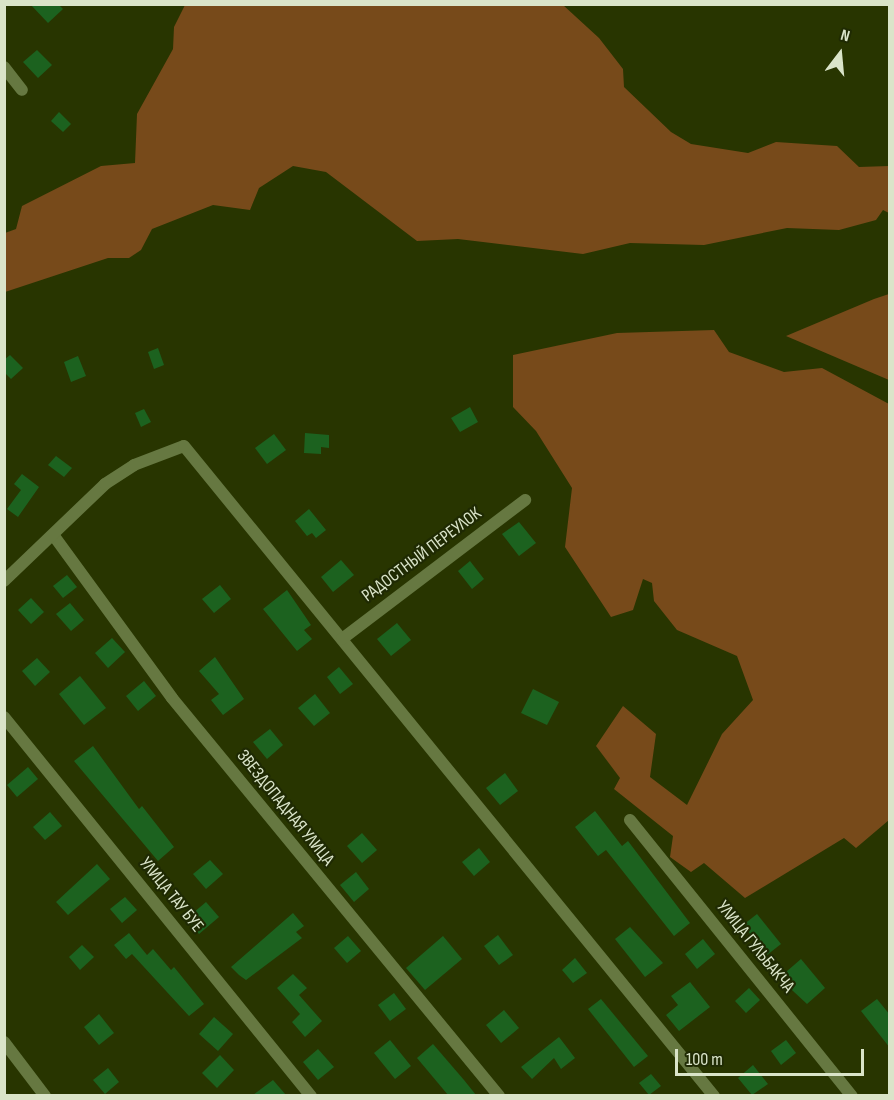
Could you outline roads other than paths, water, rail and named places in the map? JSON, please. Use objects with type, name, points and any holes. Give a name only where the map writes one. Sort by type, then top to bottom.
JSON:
[{"type":"street","points":[[4,67],[22,90]]},
{"type":"street","points":[[4,581],[54,536],[105,484],[134,465],[184,446],[714,1095]]},
{"type":"street","name":"РАДОСТНЫЙ ПЕРЕУЛОК","points":[[342,639],[525,500]]},
{"type":"street","name":"ЗВЕЗДОПАДНАЯ УЛИЦА","points":[[54,536],[172,698],[499,1095]]},
{"type":"street","name":"УЛИЦА ТАУ БУЕ","points":[[4,717],[311,1095]]},
{"type":"street","name":"УЛИЦА ГУЛЬБАКЧА","points":[[630,820],[852,1095]]},
{"type":"street","points":[[4,1042],[45,1095]]}]
